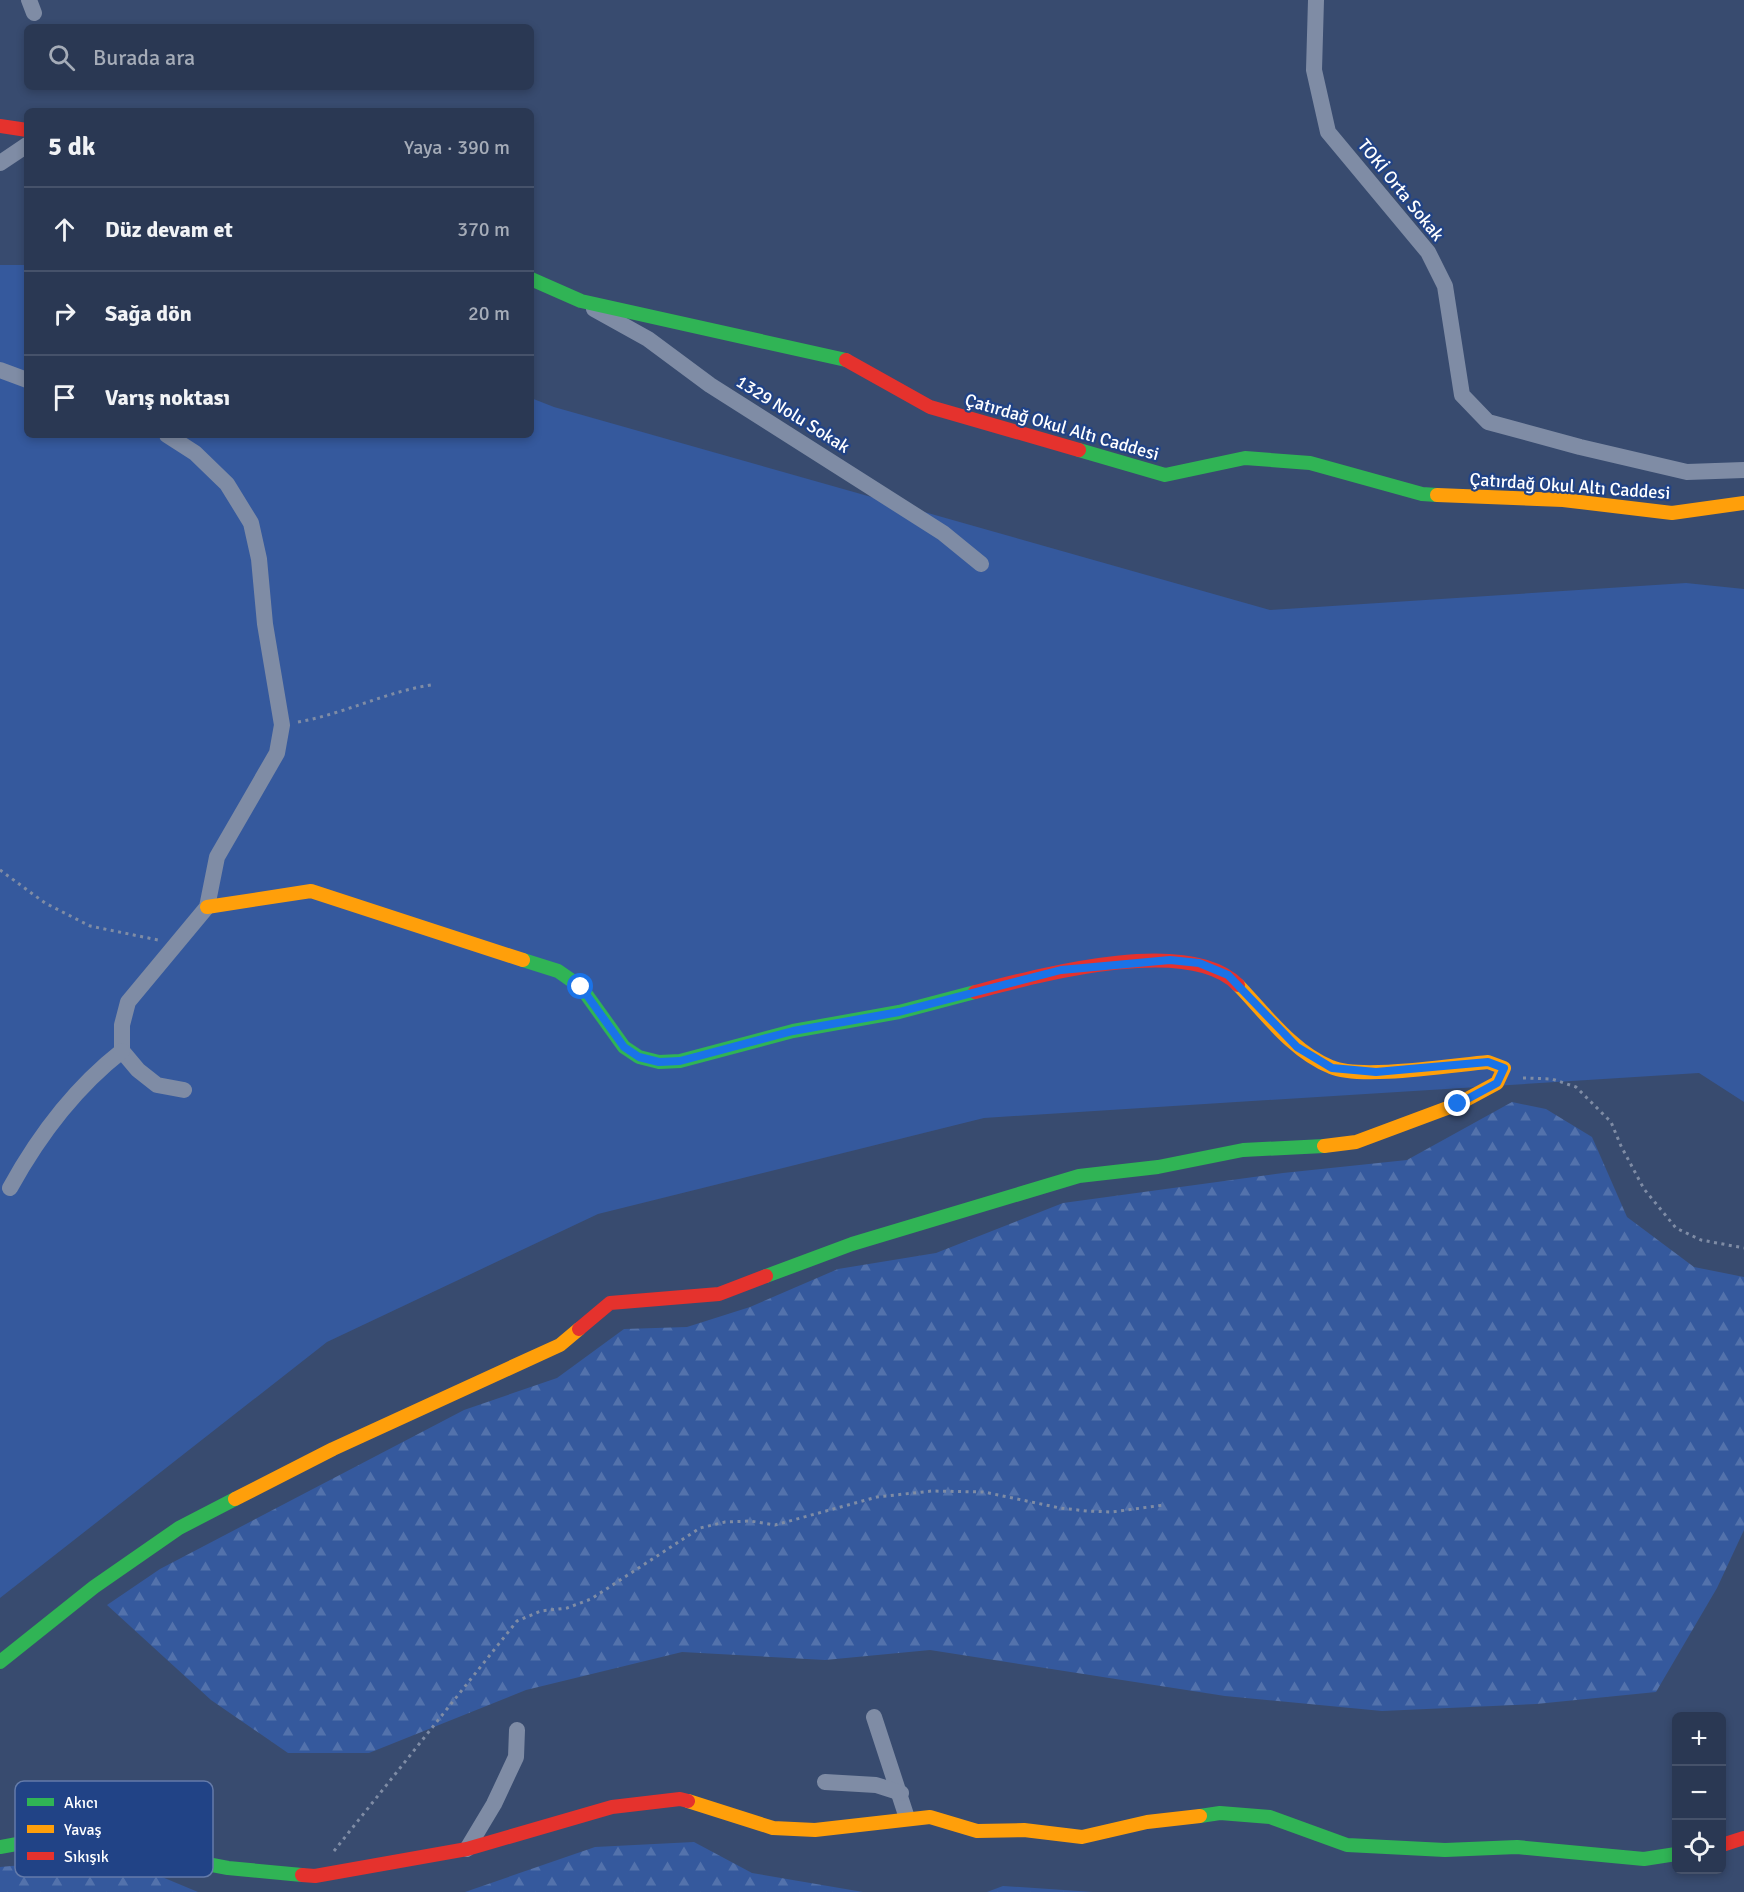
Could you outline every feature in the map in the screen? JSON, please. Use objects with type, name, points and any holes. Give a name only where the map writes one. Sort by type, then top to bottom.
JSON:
[{"type":"street","name":"TOKİ Orta Sokak","points":[[1316,0],[1314,70],[1328,132],[1428,252],[1445,286],[1462,395],[1488,422],[1580,447],[1687,472],[1744,470]]},
{"type":"street","points":[[0,126],[24,130]]},
{"type":"street","points":[[0,163],[24,147]]},
{"type":"street","name":"Çatırdağ Okul Altı Caddesi","points":[[534,280],[581,301],[844,359],[930,407],[1165,475],[1245,458],[1310,463],[1422,494],[1563,500],[1672,513],[1744,503]]},
{"type":"street","name":"1329 Nolu Sokak","points":[[581,301],[648,339],[710,385],[943,533],[981,564]]},
{"type":"street","points":[[0,370],[24,379]]},
{"type":"street","points":[[172,438],[195,453],[227,484],[251,524],[259,559],[265,624],[282,725],[277,753],[217,857],[207,907],[128,1002],[122,1025],[122,1051],[138,1070],[157,1085],[184,1090]]},
{"type":"street","points":[[0,1662],[94,1587],[178,1528],[333,1449],[560,1345],[610,1303],[719,1294],[852,1244],[1079,1176],[1158,1167],[1243,1150],[1304,1149],[1356,1142],[1458,1104],[1497,1083],[1504,1068],[1488,1062],[1376,1072],[1332,1068],[1297,1047],[1228,975],[1199,963],[1170,960],[1061,970],[899,1012],[793,1031],[680,1061],[659,1062],[639,1057],[624,1047],[581,987],[558,971],[311,891],[207,907]]},
{"type":"street","points":[[10,1188],[36,1144],[69,1103],[103,1066],[122,1051]]},
{"type":"street","points":[[874,1717],[881,1744],[901,1792],[907,1818]]},
{"type":"street","points":[[467,1850],[494,1804],[516,1757],[517,1730]]},
{"type":"street","points":[[825,1782],[876,1785],[901,1792]]},
{"type":"street","points":[[213,1865],[315,1876],[467,1850],[612,1807],[680,1799],[773,1828],[815,1830],[930,1817],[977,1831],[1024,1830],[1082,1837],[1147,1822],[1220,1813],[1270,1817],[1347,1845],[1445,1850],[1517,1847],[1644,1859],[1672,1855]]},
{"type":"street","points":[[0,1833],[15,1838]]},
{"type":"street","points":[[1726,1844],[1744,1838]]},
{"type":"street","points":[[0,1847],[15,1844]]},
{"type":"path","points":[[282,725],[333,714],[405,689],[431,685]]},
{"type":"path","points":[[0,870],[45,903],[90,926],[174,944]]},
{"type":"path","points":[[1497,1083],[1524,1078],[1552,1079],[1576,1087],[1611,1122],[1620,1146],[1644,1189],[1676,1228],[1701,1240],[1744,1248]]},
{"type":"path","points":[[315,1876],[517,1622],[541,1611],[567,1608],[591,1599],[700,1528],[750,1521],[775,1525],[877,1497],[932,1491],[984,1492],[1060,1508],[1112,1512],[1164,1505]]},
{"type":"green space","points":[[0,265],[24,265],[24,438],[534,438],[534,399],[554,407],[1270,610],[1686,583],[1744,589],[1744,1102],[1699,1073],[984,1118],[598,1214],[327,1342],[0,1598]]},
{"type":"green space","points":[[1512,1102],[1546,1109],[1592,1137],[1627,1217],[1694,1267],[1744,1277],[1744,1530],[1717,1588],[1656,1692],[1536,1704],[1382,1711],[1225,1696],[930,1650],[825,1660],[682,1652],[526,1690],[369,1753],[288,1753],[211,1700],[107,1605],[160,1569],[464,1410],[557,1378],[624,1329],[687,1327],[750,1307],[838,1269],[936,1253],[1063,1203],[1283,1173],[1407,1160]]},
{"type":"green space","points":[[694,1842],[752,1873],[863,1892],[465,1892],[595,1847]]},
{"type":"green space","points":[[15,1866],[15,1877],[162,1877],[198,1892],[0,1892],[0,1867]]},
{"type":"green space","points":[[1003,1886],[1093,1892],[987,1892]]},
{"type":"traffic: fast","points":[[534,280],[581,301],[846,360]]},
{"type":"traffic: fast","points":[[1079,450],[1165,475],[1245,458],[1310,463],[1422,494],[1437,495]]},
{"type":"traffic: fast","points":[[523,960],[558,971],[581,987],[624,1047],[639,1057],[659,1062],[680,1061],[793,1031],[899,1012],[975,992]]},
{"type":"traffic: fast","points":[[766,1276],[852,1244],[1079,1176],[1158,1167],[1243,1150],[1324,1146]]},
{"type":"traffic: fast","points":[[0,1662],[94,1587],[179,1528],[235,1499]]},
{"type":"traffic: fast","points":[[1200,1816],[1220,1813],[1270,1817],[1347,1845],[1445,1850],[1517,1847],[1644,1859],[1672,1855]]},
{"type":"traffic: fast","points":[[0,1847],[15,1844]]},
{"type":"traffic: fast","points":[[213,1865],[302,1875]]},
{"type":"traffic: slow","points":[[1437,495],[1563,500],[1672,513],[1744,503]]},
{"type":"traffic: slow","points":[[207,907],[311,891],[523,960]]},
{"type":"traffic: slow","points":[[1238,985],[1292,1042],[1304,1052],[1331,1067],[1345,1071],[1384,1072],[1488,1062],[1504,1068],[1497,1083],[1458,1104],[1356,1142],[1324,1146]]},
{"type":"traffic: slow","points":[[235,1499],[333,1449],[560,1345],[579,1329]]},
{"type":"traffic: slow","points":[[688,1801],[773,1828],[815,1830],[930,1817],[977,1831],[1024,1830],[1082,1837],[1147,1822],[1200,1816]]},
{"type":"traffic: jam","points":[[0,126],[24,130]]},
{"type":"traffic: jam","points":[[846,360],[930,407],[1079,450]]},
{"type":"traffic: jam","points":[[975,992],[1072,969],[1111,963],[1149,961],[1185,962],[1215,970],[1238,985]]},
{"type":"traffic: jam","points":[[579,1329],[610,1303],[719,1294],[766,1276]]},
{"type":"traffic: jam","points":[[302,1875],[315,1876],[467,1849],[612,1807],[680,1799],[688,1801]]},
{"type":"traffic: jam","points":[[1726,1844],[1744,1838]]},
{"type":"route","points":[[581,987],[624,1047],[639,1057],[659,1062],[680,1061],[793,1031],[899,1012],[1061,970],[1170,960],[1199,963],[1228,975],[1297,1047],[1332,1068],[1376,1072],[1488,1062],[1504,1068],[1497,1083],[1458,1104]]}]
